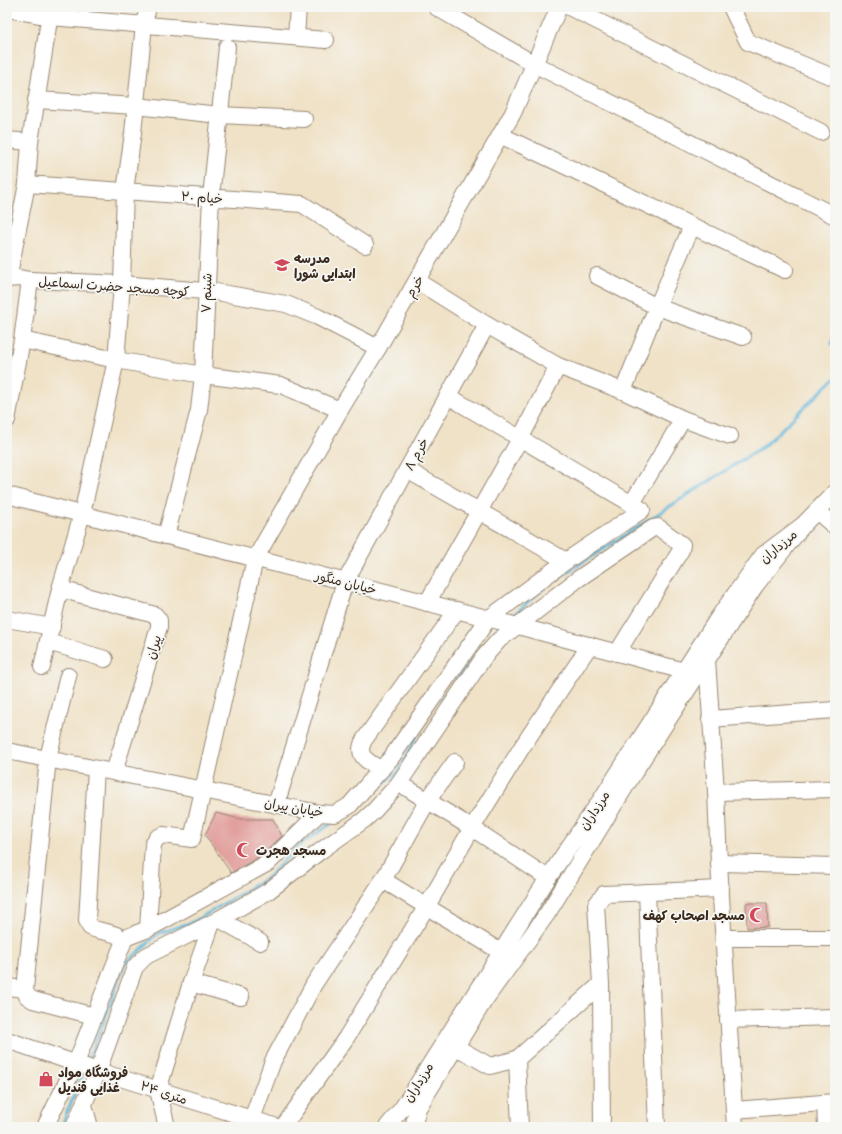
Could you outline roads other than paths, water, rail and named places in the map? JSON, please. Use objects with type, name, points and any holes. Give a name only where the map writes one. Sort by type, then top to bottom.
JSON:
[{"type":"street","points":[[42,666],[60,589],[82,514],[116,360],[122,284],[125,191],[136,106],[144,24],[148,7]]},
{"type":"street","points":[[296,37],[298,7]]},
{"type":"street","points":[[436,7],[534,64],[832,215]]},
{"type":"street","name":"خرم","points":[[148,929],[153,844],[157,838],[163,835],[192,839],[255,559],[340,410],[417,281],[513,112],[559,7]]},
{"type":"street","points":[[569,7],[822,132]]},
{"type":"street","points":[[731,7],[748,42],[835,78]]},
{"type":"street","points":[[7,9],[50,12],[144,24],[326,40]]},
{"type":"street","points":[[7,279],[27,184],[30,142],[50,12]]},
{"type":"street","name":"شبنم ۷","points":[[166,536],[199,410],[203,375],[211,197],[227,47]]},
{"type":"street","points":[[36,100],[136,106],[220,115],[304,119]]},
{"type":"street","points":[[500,135],[785,270]]},
{"type":"street","points":[[7,140],[30,142]]},
{"type":"street","name":"خیام ۲۰","points":[[27,184],[302,204],[365,245]]},
{"type":"street","points":[[623,391],[692,226]]},
{"type":"street","points":[[597,276],[657,307],[743,337]]},
{"type":"street","name":"کوچه مسجد حضرت اسماعیل","points":[[7,279],[19,278],[30,280],[122,284],[216,292],[286,304],[318,317],[378,348]]},
{"type":"street","points":[[7,420],[22,340],[30,280]]},
{"type":"street","points":[[417,281],[487,325],[558,366],[623,391],[683,419],[730,436]]},
{"type":"street","name":"خرم ۸","points":[[276,805],[345,582],[487,325]]},
{"type":"street","points":[[22,340],[116,360],[203,375],[281,385],[340,410]]},
{"type":"street","points":[[427,603],[520,439],[558,366]]},
{"type":"street","points":[[448,396],[632,503],[683,419]]},
{"type":"street","points":[[408,470],[566,561]]},
{"type":"street","points":[[803,526],[835,492]]},
{"type":"street","name":"خیابان منگور","points":[[7,495],[488,618],[684,671]]},
{"type":"street","name":"خیابان پیران","points":[[7,751],[203,789],[276,805],[318,813],[335,814],[350,806],[381,770],[488,618],[566,561],[642,510],[632,503]]},
{"type":"street","points":[[817,511],[835,527]]},
{"type":"street","name":"مرزداران","points":[[413,1127],[418,1108],[484,1001],[547,914],[638,766],[755,586],[803,526]]},
{"type":"street","name":"مرزداران","points":[[387,1127],[403,1106],[548,878],[600,801],[718,618],[763,555],[803,526]]},
{"type":"street","points":[[74,1127],[98,1071],[135,968],[146,956],[216,921],[267,892],[318,852],[364,820],[399,783],[484,658],[499,640],[578,579],[653,528],[658,527],[682,545],[681,550],[617,653]]},
{"type":"street","name":"پیران","points":[[60,589],[154,615],[159,620],[159,627],[114,772]]},
{"type":"street","points":[[381,770],[365,759],[361,754],[360,747],[456,610]]},
{"type":"street","points":[[7,619],[50,635],[105,659]]},
{"type":"street","points":[[7,619],[9,621],[7,632]]},
{"type":"street","points":[[283,1127],[346,1038],[522,747],[590,645]]},
{"type":"street","points":[[707,660],[735,1127]]},
{"type":"street","points":[[68,676],[48,758],[25,989],[27,996],[33,1000],[94,1016]]},
{"type":"street","points":[[710,718],[835,710]]},
{"type":"street","points":[[250,1123],[273,1061],[314,984],[383,880],[428,800],[455,762]]},
{"type":"street","points":[[45,1127],[76,1063],[123,943],[120,936],[94,930],[90,927],[87,920],[96,769]]},
{"type":"street","points":[[399,783],[472,828],[548,878]]},
{"type":"street","points":[[716,792],[835,789]]},
{"type":"street","points":[[122,939],[148,929],[268,864],[318,813]]},
{"type":"street","points":[[719,863],[835,866]]},
{"type":"street","points":[[383,880],[501,952]]},
{"type":"street","points":[[602,1127],[601,984],[596,905],[604,894],[721,889]]},
{"type":"street","points":[[647,892],[657,1127]]},
{"type":"street","points":[[216,921],[260,942]]},
{"type":"street","points":[[168,1127],[158,1090],[191,983],[216,921]]},
{"type":"street","points":[[724,938],[835,938]]},
{"type":"street","points":[[191,983],[241,997]]},
{"type":"street","points":[[456,1047],[490,1066],[517,1059],[601,984]]},
{"type":"street","points":[[7,987],[25,989]]},
{"type":"street","points":[[728,1020],[835,1017]]},
{"type":"street","name":"۲۴ متری","points":[[7,1040],[158,1090],[250,1123],[276,1127]]},
{"type":"street","points":[[517,1059],[520,1127]]},
{"type":"street","points":[[734,1110],[830,1103],[826,1127]]},
{"type":"street","points":[[84,1105],[90,1127]]},
{"type":"waterway","points":[[835,334],[832,344],[835,349]]},
{"type":"waterway","points":[[510,618],[547,585],[764,446],[835,378]]},
{"type":"waterway","points":[[487,642],[500,627]]},
{"type":"waterway","points":[[441,700],[473,659]]},
{"type":"waterway","points":[[371,793],[399,771],[420,729]]},
{"type":"waterway","points":[[87,1062],[104,1021],[124,965],[159,933],[193,922],[267,878],[298,846],[336,820]]},
{"type":"waterway","points":[[61,1127],[84,1071]]},
{"type":"place","name":"مدرسه ابتدایی شورا","points":[[282,265]]},
{"type":"place","name":"مسجد هجرت","points":[[244,850]]},
{"type":"place","name":"مسجد اصحاب کهف","points":[[757,915]]},
{"type":"place","name":"فروشگاه مواد غذایی قندیل","points":[[46,1079]]}]
